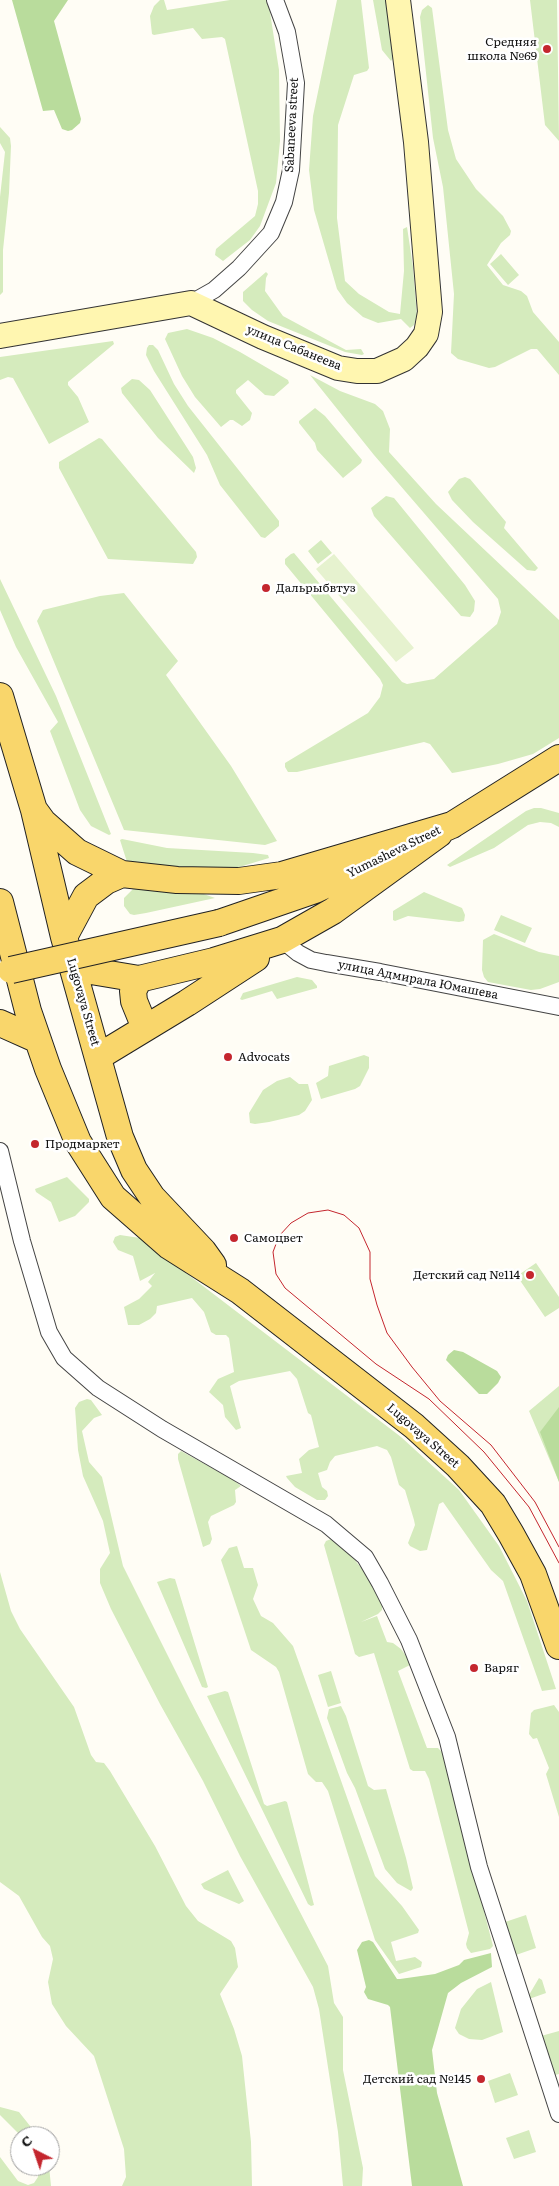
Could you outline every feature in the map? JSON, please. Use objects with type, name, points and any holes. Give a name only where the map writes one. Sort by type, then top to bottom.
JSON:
[{"type":"main road","name":"Lugovaya Street","points":[[0,696],[34,810],[64,937],[120,1137],[134,1170],[152,1197],[203,1251],[223,1279]]},
{"type":"main road","name":"Yumasheva Street","points":[[0,972],[219,923],[315,890],[452,825],[559,758]]},
{"type":"main road","points":[[34,810],[43,822],[77,852],[122,874],[177,880],[239,881],[282,875],[452,825]]},
{"type":"main road","points":[[98,1057],[282,940],[333,911],[452,825]]},
{"type":"main road","points":[[64,937],[86,896],[94,889],[122,874]]},
{"type":"main road","points":[[217,880],[229,899],[229,906],[219,923]]},
{"type":"main road","points":[[73,968],[139,979],[214,962],[282,940],[322,911],[325,903],[322,896],[315,890]]},
{"type":"main road","name":"Lugovaya Street","points":[[0,902],[4,926],[28,1011],[62,1106],[78,1142],[113,1197],[169,1246],[223,1279],[414,1426],[458,1466],[493,1504],[533,1574],[559,1646]]},
{"type":"main road","points":[[139,979],[133,990],[134,1001],[145,1028]]},
{"type":"main road","points":[[0,1023],[38,1040]]},
{"type":"street","name":"Sabaneeva street","points":[[191,303],[214,290],[239,268],[271,233],[284,202],[291,170],[296,83],[287,32],[276,0]]},
{"type":"street","name":"улица Сабанеева","points":[[191,303],[263,337],[338,368],[357,371],[377,371],[404,359],[417,347],[426,334],[430,312],[416,142],[398,0]]},
{"type":"street","points":[[0,336],[191,303]]},
{"type":"street","name":"улица Адмирала Юмашева","points":[[282,940],[298,953],[311,960],[559,1007]]},
{"type":"street","points":[[0,1151],[22,1241],[49,1332],[64,1358],[98,1388],[148,1420],[326,1524],[364,1557],[380,1583],[409,1640],[447,1737],[479,1867],[559,2114]]},
{"type":"green space","points":[[12,0],[68,0],[54,21],[81,119],[80,123],[72,130],[62,129],[54,110],[43,111]]},
{"type":"green space","points":[[160,0],[164,0],[167,10],[230,0],[267,0],[269,6],[279,70],[280,141],[276,183],[260,226],[250,240],[223,261],[215,255],[216,249],[255,216],[258,204],[258,191],[225,39],[222,37],[202,39],[193,28],[152,34],[150,16],[154,6]]},
{"type":"green space","points":[[337,0],[361,0],[369,68],[367,71],[354,75],[338,125],[337,218],[345,281],[359,294],[389,312],[400,314],[404,271],[403,229],[407,227],[417,316],[414,325],[410,328],[401,319],[378,323],[363,317],[347,303],[337,289],[314,210],[309,170],[313,116]]},
{"type":"green space","points":[[373,0],[389,0],[395,56],[391,61],[382,50]]},
{"type":"green space","name":"Средняя школа №69","points":[[530,0],[557,0],[559,141],[545,125]]},
{"type":"green space","points":[[428,5],[432,8],[448,130],[456,159],[476,189],[503,216],[511,231],[487,265],[503,285],[521,291],[527,296],[533,312],[559,342],[559,375],[537,349],[531,349],[495,367],[489,368],[458,359],[451,353],[454,294],[443,187],[433,138],[420,17],[422,10]]},
{"type":"green space","points":[[0,127],[10,138],[11,146],[9,193],[3,250],[3,292],[0,295],[0,197],[5,152],[0,143]]},
{"type":"green space","points":[[501,254],[519,275],[508,285],[490,264]]},
{"type":"green space","points":[[266,272],[268,274],[265,291],[283,316],[346,350],[361,349],[364,354],[345,352],[268,321],[252,310],[243,301],[243,292]]},
{"type":"green space","points":[[187,329],[213,338],[240,352],[288,380],[289,383],[274,396],[265,395],[248,380],[236,390],[236,393],[252,413],[250,420],[242,426],[230,420],[221,427],[195,397],[182,376],[165,339],[168,333]]},
{"type":"green space","points":[[113,341],[114,344],[68,382],[68,385],[78,397],[89,422],[49,444],[13,378],[8,377],[0,380],[0,357]]},
{"type":"green space","points":[[149,345],[153,345],[158,350],[174,384],[188,406],[279,521],[279,526],[265,538],[261,537],[220,485],[207,455],[154,371],[146,355]]},
{"type":"green space","points":[[310,375],[340,391],[375,404],[383,411],[390,429],[389,452],[436,504],[559,620],[559,738],[533,754],[498,764],[452,773],[430,744],[424,742],[297,772],[288,772],[285,763],[368,713],[380,697],[383,685],[285,564],[285,559],[291,554],[294,553],[402,682],[407,684],[434,679],[497,624],[501,612],[498,599],[374,455]]},
{"type":"green space","points":[[132,379],[139,380],[150,390],[193,457],[196,468],[194,473],[158,438],[122,393],[121,388]]},
{"type":"green space","points":[[315,408],[325,416],[362,460],[343,478],[317,450],[315,443],[299,423]]},
{"type":"green space","points":[[99,438],[102,439],[196,552],[197,557],[193,564],[108,559],[59,468],[59,462]]},
{"type":"green space","points":[[465,477],[470,479],[506,522],[504,528],[538,568],[535,571],[527,570],[473,522],[452,500],[448,492],[459,479]]},
{"type":"green space","points":[[386,496],[394,498],[465,585],[475,601],[474,611],[470,617],[461,616],[374,516],[371,508]]},
{"type":"green space","points":[[321,540],[332,553],[318,564],[308,551]]},
{"type":"green space","points":[[334,554],[414,648],[396,662],[316,569]]},
{"type":"green space","points":[[0,579],[56,696],[111,834],[109,835],[91,826],[80,810],[50,731],[58,722],[16,647],[0,610]]},
{"type":"green space","points":[[124,593],[178,661],[166,675],[231,766],[277,841],[265,845],[124,830],[37,621],[43,610],[100,596]]},
{"type":"green space","points":[[534,808],[559,813],[559,827],[551,823],[540,822],[528,825],[494,848],[450,867],[447,865],[526,811]]},
{"type":"green space","points":[[120,840],[167,848],[253,853],[268,855],[269,858],[236,868],[188,869],[127,862]]},
{"type":"green space","points":[[133,889],[198,892],[215,898],[146,913],[130,914],[124,906],[124,898]]},
{"type":"green space","points":[[424,892],[462,908],[465,915],[464,921],[408,916],[393,920],[393,911]]},
{"type":"green space","points":[[501,915],[532,928],[525,943],[494,930]]},
{"type":"green space","points":[[494,934],[539,952],[559,956],[559,982],[540,989],[531,990],[488,982],[482,970],[483,940]]},
{"type":"green space","points":[[297,977],[312,980],[317,988],[277,999],[272,991],[240,999],[243,993]]},
{"type":"green space","points":[[364,1055],[369,1057],[369,1068],[360,1086],[321,1099],[316,1083],[328,1076],[329,1066]]},
{"type":"green space","points":[[290,1077],[299,1084],[308,1084],[312,1100],[305,1111],[299,1115],[269,1122],[250,1123],[249,1113],[263,1090],[277,1081]]},
{"type":"green space","points":[[67,1177],[89,1199],[89,1202],[75,1216],[59,1222],[51,1202],[36,1192],[35,1189]]},
{"type":"green space","points":[[120,1235],[140,1238],[401,1437],[459,1490],[499,1546],[527,1601],[556,1689],[542,1691],[503,1581],[491,1570],[443,1502],[439,1504],[427,1550],[420,1551],[410,1546],[408,1543],[415,1525],[414,1520],[405,1490],[399,1485],[391,1457],[387,1450],[377,1446],[335,1456],[327,1470],[318,1473],[322,1487],[327,1491],[328,1496],[325,1500],[317,1500],[295,1487],[286,1476],[302,1473],[299,1459],[309,1450],[319,1447],[311,1415],[308,1413],[297,1379],[290,1371],[239,1381],[230,1386],[241,1428],[236,1430],[225,1417],[223,1405],[209,1392],[218,1379],[234,1372],[229,1338],[226,1335],[216,1335],[211,1332],[204,1312],[192,1298],[157,1306],[156,1313],[150,1319],[139,1325],[128,1325],[124,1307],[139,1299],[152,1286],[148,1282],[155,1273],[140,1281],[133,1256],[118,1250],[113,1242],[115,1237]]},
{"type":"green space","points":[[536,1263],[559,1297],[559,1308],[545,1317],[517,1276]]},
{"type":"green space","points":[[454,1350],[463,1352],[497,1371],[501,1377],[487,1394],[479,1394],[446,1360],[448,1355]]},
{"type":"green space","points":[[559,1386],[559,1482],[529,1411]]},
{"type":"green space","points":[[87,1399],[91,1400],[102,1415],[94,1418],[82,1431],[89,1462],[102,1477],[123,1566],[328,1966],[334,2003],[343,2017],[343,2070],[363,2168],[362,2186],[343,2186],[338,2132],[319,2009],[313,1987],[240,1856],[203,1781],[160,1704],[111,1609],[100,1583],[100,1569],[110,1553],[103,1521],[83,1476],[78,1450],[75,1408],[79,1402]]},
{"type":"green space","points":[[559,1407],[559,1482],[540,1432]]},
{"type":"green space","points":[[181,1451],[232,1479],[241,1486],[235,1490],[236,1502],[234,1505],[211,1516],[208,1522],[212,1539],[210,1544],[203,1547],[178,1459],[178,1454]]},
{"type":"green space","points":[[331,1539],[350,1554],[366,1574],[382,1605],[382,1610],[378,1614],[361,1622],[377,1616],[387,1642],[393,1643],[401,1649],[412,1664],[398,1671],[427,1748],[438,1748],[443,1753],[493,1946],[490,1949],[471,1953],[467,1948],[466,1944],[469,1933],[429,1779],[425,1771],[413,1771],[410,1769],[374,1653],[359,1657],[355,1654],[324,1545],[326,1541]]},
{"type":"green space","points":[[237,1546],[244,1568],[253,1568],[258,1585],[253,1599],[261,1616],[273,1623],[293,1646],[375,1876],[402,1906],[419,1930],[418,1933],[391,1942],[396,1961],[415,1957],[422,1962],[421,1967],[399,1974],[375,1940],[328,1791],[322,1782],[316,1782],[308,1774],[279,1672],[276,1667],[251,1650],[221,1560],[229,1548]]},
{"type":"green space","points":[[0,1572],[11,1611],[20,1629],[74,1707],[91,1755],[96,1762],[104,1763],[110,1771],[155,1846],[186,1906],[198,1921],[231,1941],[235,1948],[238,1967],[220,1994],[242,2056],[251,2142],[252,2186],[122,2186],[126,2177],[124,2149],[94,2056],[66,2026],[52,2004],[48,1982],[53,1959],[50,1946],[42,1937],[19,1896],[0,1882]]},
{"type":"green space","points":[[170,1578],[175,1579],[208,1687],[206,1688],[202,1687],[157,1582]]},
{"type":"green space","points":[[331,1671],[341,1703],[328,1707],[318,1675]]},
{"type":"green space","points":[[225,1691],[228,1692],[264,1804],[267,1806],[287,1802],[314,1905],[308,1904],[207,1696]]},
{"type":"green space","points":[[554,1705],[559,1712],[559,1817],[546,1774],[549,1768],[537,1738],[533,1739],[529,1734],[531,1713],[534,1710]]},
{"type":"green space","points":[[341,1706],[346,1716],[368,1786],[374,1790],[386,1789],[406,1858],[413,1888],[411,1891],[397,1883],[385,1869],[355,1788],[347,1773],[327,1718],[329,1709]]},
{"type":"green space","points":[[228,1870],[244,1901],[239,1904],[204,1889],[201,1884]]},
{"type":"green space","points":[[526,1915],[536,1948],[516,1955],[505,1922]]},
{"type":"green space","points":[[369,1940],[373,1942],[397,1979],[435,1974],[459,1965],[464,1960],[491,1953],[492,1967],[461,1983],[448,1993],[432,2050],[437,2093],[463,2186],[412,2186],[390,2007],[368,1999],[364,1992],[366,1987],[357,1950],[362,1942]]},
{"type":"green space","points":[[539,1978],[542,1980],[546,1993],[529,1999],[541,2036],[559,2031],[559,2074],[555,2075],[526,2000]]},
{"type":"green space","points":[[491,1982],[503,2032],[482,2040],[469,2039],[459,2034],[455,2028],[461,2009],[477,1989]]},
{"type":"green space","points":[[510,2073],[518,2095],[495,2103],[488,2081]]},
{"type":"green space","points":[[0,2107],[19,2112],[30,2126],[11,2126],[0,2115]]},
{"type":"green space","points":[[529,2130],[536,2152],[514,2159],[506,2138]]},
{"type":"green space","points":[[0,2157],[10,2170],[10,2176],[14,2176],[18,2181],[28,2185],[34,2183],[38,2176],[50,2176],[51,2186],[0,2186]]},
{"type":"tram line","points":[[559,1547],[535,1502],[491,1445],[440,1401],[387,1333],[370,1279],[370,1252],[359,1228],[344,1215],[328,1210],[308,1213],[291,1223],[279,1236],[273,1252],[276,1274],[285,1288],[376,1364],[429,1399],[484,1452],[529,1507],[559,1563]]},
{"type":"place","name":"Средняя школа №69","points":[[547,49]]},
{"type":"place","name":"Дальрыбвтуз","points":[[266,588]]},
{"type":"place","name":"Advocats","points":[[228,1057]]},
{"type":"place","name":"Продмаркет","points":[[35,1144]]},
{"type":"place","name":"Самоцвет","points":[[234,1238]]},
{"type":"place","name":"Детский сад №114","points":[[530,1275]]},
{"type":"place","name":"Варяг","points":[[474,1668]]},
{"type":"place","name":"Детский сад №145","points":[[481,2079]]}]
